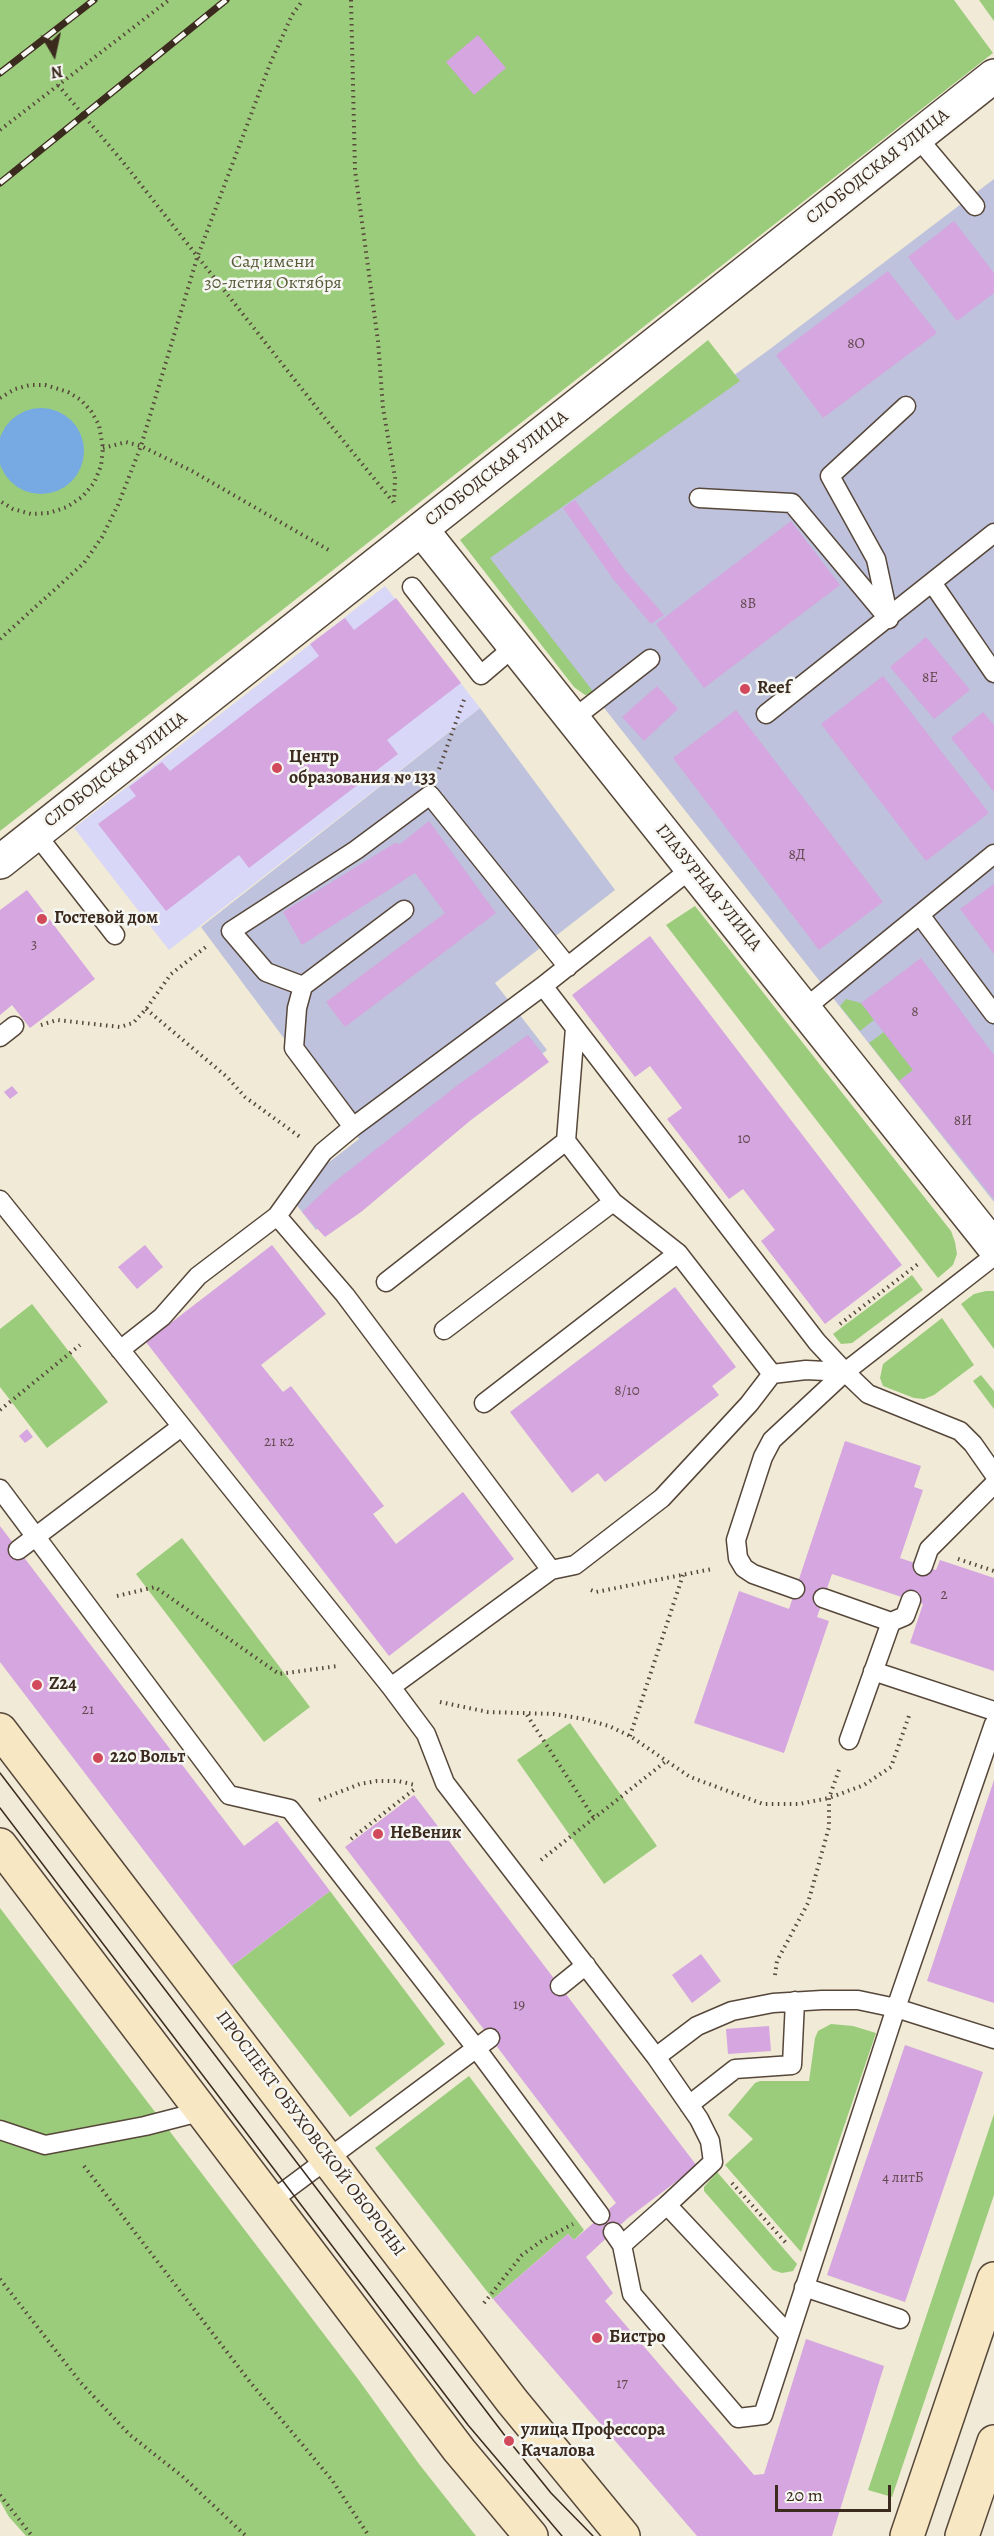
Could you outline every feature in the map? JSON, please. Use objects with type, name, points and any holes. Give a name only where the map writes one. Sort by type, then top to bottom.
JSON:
[{"type":"main road","name":"ПРОСПЕКТ ОБУХОВСКОЙ ОБОРОНЫ","points":[[0,1730],[329,2158],[512,2401],[623,2536]]},
{"type":"main road","points":[[0,1845],[459,2450],[531,2536]]},
{"type":"main road","points":[[907,2536],[994,2279]]},
{"type":"main road","points":[[962,2536],[994,2442]]},
{"type":"street","name":"СЛОБОДСКАЯ УЛИЦА","points":[[0,862],[994,76]]},
{"type":"street","name":"ГЛАЗУРНАЯ УЛИЦА","points":[[421,529],[994,1247]]},
{"type":"lane","points":[[917,137],[975,206]]},
{"type":"lane","points":[[889,619],[876,559],[830,476],[906,406]]},
{"type":"lane","points":[[699,498],[792,503],[889,619]]},
{"type":"lane","points":[[766,714],[889,619],[994,533]]},
{"type":"lane","points":[[933,584],[994,673]]},
{"type":"lane","points":[[412,587],[482,675],[515,646]]},
{"type":"lane","points":[[573,719],[650,659]]},
{"type":"lane","points":[[303,986],[266,972],[231,931],[356,850],[430,795],[568,967]]},
{"type":"lane","points":[[36,834],[115,935]]},
{"type":"lane","points":[[804,1009],[994,854]]},
{"type":"lane","points":[[120,1350],[162,1317],[198,1276],[277,1216],[323,1152],[353,1127],[568,967],[692,868]]},
{"type":"lane","points":[[353,1127],[294,1048],[297,1008],[303,986],[404,910]]},
{"type":"lane","points":[[920,915],[994,1014]]},
{"type":"lane","points":[[543,986],[817,1342],[868,1394],[960,1431],[973,1444],[994,1473]]},
{"type":"lane","points":[[575,1028],[566,1141],[613,1202],[678,1253],[772,1374]]},
{"type":"lane","points":[[386,1282],[566,1141]]},
{"type":"lane","points":[[0,1200],[391,1687],[426,1734],[445,1783],[656,2057],[689,2104],[710,2141],[713,2162],[667,2205],[617,2238],[632,2294],[738,2418],[763,2415],[896,2008],[994,1724]]},
{"type":"lane","points":[[444,1330],[613,1202]]},
{"type":"lane","points":[[277,1216],[345,1295],[551,1570]]},
{"type":"lane","points":[[484,1403],[678,1253]]},
{"type":"lane","points":[[795,1589],[753,1574],[744,1568],[738,1558],[736,1540],[763,1457],[772,1440],[845,1371],[994,1256]]},
{"type":"lane","points":[[391,1687],[551,1570],[575,1565],[662,1498],[749,1404],[772,1374],[806,1370],[845,1371]]},
{"type":"lane","points":[[18,1550],[181,1427]]},
{"type":"lane","points":[[923,1566],[929,1550],[994,1484]]},
{"type":"lane","points":[[0,1489],[229,1795],[290,1809],[483,2043],[599,2214]]},
{"type":"lane","points":[[823,1598],[891,1622],[905,1616],[910,1600]]},
{"type":"lane","points":[[849,1740],[891,1622]]},
{"type":"lane","points":[[873,1671],[994,1711]]},
{"type":"lane","points":[[560,1986],[586,1965]]},
{"type":"lane","points":[[656,2057],[697,2026],[732,2011],[795,2001],[858,2000],[896,2008],[994,2039]]},
{"type":"lane","points":[[689,2104],[735,2069],[792,2065],[795,2001]]},
{"type":"lane","points":[[271,2201],[483,2043]]},
{"type":"lane","points":[[0,2130],[45,2145],[145,2126],[203,2111]]},
{"type":"lane","points":[[667,2205],[789,2335]]},
{"type":"lane","points":[[804,2287],[900,2319]]},
{"type":"path","points":[[0,130],[169,0]]},
{"type":"path","points":[[0,639],[84,562],[102,537],[114,513],[141,446],[197,258],[270,64],[292,15],[303,0]]},
{"type":"path","points":[[351,0],[355,170],[378,341],[383,408],[395,478],[394,503]]},
{"type":"path","points":[[58,86],[123,162],[394,503],[421,529]]},
{"type":"path","points":[[0,398],[15,389],[30,385],[45,385],[68,392],[81,400],[91,411],[101,432],[104,448],[101,466],[94,483],[82,497],[67,507],[50,513],[31,514],[13,509],[0,501]]},
{"type":"path","points":[[104,448],[126,442],[141,446],[192,471],[289,526],[364,574]]},
{"type":"path","points":[[430,795],[465,695],[482,675]]},
{"type":"path","points":[[7,1031],[28,1032],[46,1022],[57,1020],[120,1027],[133,1023],[171,974],[192,956],[231,931]]},
{"type":"path","points":[[146,1009],[227,1077],[245,1097],[323,1152]]},
{"type":"path","points":[[817,1342],[918,1264]]},
{"type":"path","points":[[0,1410],[72,1351]]},
{"type":"path","points":[[551,1570],[596,1592],[710,1570],[738,1558]]},
{"type":"path","points":[[630,1736],[683,1575]]},
{"type":"path","points":[[86,1604],[155,1587],[279,1674],[371,1662]]},
{"type":"path","points":[[391,1687],[452,1706],[488,1712],[554,1714],[584,1719],[630,1736],[690,1777],[763,1804],[799,1804],[830,1798],[864,1785],[891,1767],[920,1688]]},
{"type":"path","points":[[527,1714],[594,1818]]},
{"type":"path","points":[[519,1878],[665,1762]]},
{"type":"path","points":[[290,1809],[377,1780],[398,1781],[419,1786],[328,1857]]},
{"type":"path","points":[[773,2003],[777,1960],[808,1903],[829,1827],[830,1798]]},
{"type":"path","points":[[66,2141],[250,2382],[332,2480],[369,2536]]},
{"type":"path","points":[[713,2162],[810,2269]]},
{"type":"path","points":[[482,2307],[522,2255],[543,2240],[599,2214]]},
{"type":"path","points":[[0,2279],[81,2383],[130,2435],[182,2476],[246,2536]]},
{"type":"path","points":[[0,2495],[32,2536]]},
{"type":"shaded area","points":[[994,179],[994,1202],[485,557],[770,349]]},
{"type":"shaded area","name":"Центр образования № 133","points":[[385,586],[480,708],[169,950],[74,828]]},
{"type":"shaded area","points":[[480,708],[615,890],[495,983],[547,1050],[316,1230],[288,1194],[359,1139],[201,927]]},
{"type":"green space","name":"Сад имени 30-летия Октября","points":[[0,0],[954,0],[993,53],[0,831]]},
{"type":"green space","points":[[979,0],[994,0],[994,21]]},
{"type":"green space","points":[[708,340],[740,381],[490,558],[595,694],[585,695],[574,687],[460,540]]},
{"type":"green space","points":[[695,906],[951,1231],[957,1254],[953,1265],[938,1278],[666,925]]},
{"type":"green space","points":[[846,999],[861,1003],[874,1020],[860,1031],[840,1006]]},
{"type":"green space","points":[[884,1032],[913,1070],[899,1081],[869,1043]]},
{"type":"green space","points":[[912,1275],[923,1290],[852,1343],[841,1344],[833,1334]]},
{"type":"green space","points":[[994,1291],[994,1349],[961,1304],[974,1294]]},
{"type":"green space","points":[[32,1304],[108,1402],[47,1448],[0,1387],[0,1329]]},
{"type":"green space","points":[[942,1318],[974,1365],[934,1395],[924,1399],[914,1398],[883,1386],[880,1378],[883,1364]]},
{"type":"green space","points":[[981,1375],[994,1391],[994,1409],[973,1381]]},
{"type":"green space","points":[[182,1538],[310,1707],[264,1742],[136,1574]]},
{"type":"green space","points":[[570,1723],[657,1846],[604,1884],[517,1760]]},
{"type":"green space","points":[[330,1891],[445,2044],[350,2117],[232,1966]]},
{"type":"green space","points":[[0,1908],[358,2379],[419,2464],[476,2536],[26,2536],[9,2517],[0,2501]]},
{"type":"green space","points":[[831,2024],[853,2026],[876,2033],[801,2252],[725,2165],[753,2139],[728,2115],[755,2083],[760,2081],[809,2081],[815,2038],[818,2031]]},
{"type":"green space","points":[[469,2076],[584,2230],[574,2240],[568,2234],[493,2299],[375,2148]]},
{"type":"green space","points":[[994,2114],[994,2195],[892,2497],[868,2490]]},
{"type":"green space","points":[[717,2172],[797,2264],[793,2271],[782,2273],[773,2270],[704,2191],[704,2187]]},
{"type":"water","points":[[41,408],[58,411],[72,420],[81,434],[84,451],[81,468],[72,482],[58,491],[41,494],[24,491],[10,482],[1,468],[-2,451],[1,434],[10,420],[24,411]]},
{"type":"building","points":[[478,35],[506,68],[474,95],[446,62]]},
{"type":"building","points":[[954,221],[994,273],[994,293],[957,321],[908,257]]},
{"type":"building","points":[[888,271],[937,333],[823,418],[776,355]]},
{"type":"building","points":[[575,500],[624,569],[664,615],[651,624],[613,579],[563,508]]},
{"type":"building","points":[[791,521],[840,585],[704,688],[656,624]]},
{"type":"building","name":"Центр образования № 133","points":[[396,598],[461,683],[387,740],[398,754],[249,868],[239,855],[166,911],[98,824],[136,796],[129,787],[146,774],[162,762],[170,771],[319,656],[310,644],[345,618],[354,630]]},
{"type":"building","points":[[926,637],[970,690],[934,719],[890,667]]},
{"type":"building","points":[[883,676],[989,813],[926,861],[821,724]]},
{"type":"building","points":[[657,686],[678,709],[644,741],[622,717]]},
{"type":"building","points":[[736,710],[883,902],[819,950],[673,758]]},
{"type":"building","points":[[983,712],[994,725],[994,792],[951,738]]},
{"type":"building","points":[[429,821],[496,913],[345,1027],[326,1002],[445,913],[415,873],[302,945],[283,912],[395,843],[400,844]]},
{"type":"building","points":[[994,884],[994,954],[960,909]]},
{"type":"building","points":[[27,890],[95,979],[30,1028],[12,1005],[0,1015],[0,910]]},
{"type":"building","points":[[650,936],[902,1265],[825,1324],[761,1241],[775,1230],[743,1189],[729,1199],[667,1119],[682,1108],[650,1066],[635,1077],[572,995]]},
{"type":"building","points":[[921,958],[994,1055],[994,1199],[899,1081],[913,1070],[861,1003]]},
{"type":"building","points":[[528,1035],[549,1062],[471,1120],[361,1212],[325,1237],[302,1212],[333,1183],[459,1084]]},
{"type":"building","points":[[12,1086],[18,1093],[10,1099],[4,1092]]},
{"type":"building","points":[[145,1245],[163,1267],[137,1289],[118,1267]]},
{"type":"building","points":[[272,1245],[326,1314],[261,1365],[283,1392],[291,1386],[384,1506],[373,1514],[396,1544],[463,1492],[514,1559],[389,1656],[146,1342]]},
{"type":"building","points":[[675,1287],[736,1367],[712,1386],[719,1395],[605,1482],[598,1473],[572,1493],[510,1412]]},
{"type":"building","points":[[27,1429],[33,1437],[25,1443],[19,1436]]},
{"type":"building","points":[[845,1441],[921,1466],[914,1487],[923,1490],[900,1558],[936,1570],[940,1560],[994,1578],[994,1671],[910,1643],[923,1604],[832,1574],[817,1617],[829,1621],[784,1753],[694,1723],[739,1591],[789,1609]]},
{"type":"building","points":[[0,1526],[244,1846],[277,1821],[330,1891],[232,1966],[0,1662]]},
{"type":"building","points":[[994,1780],[994,2003],[927,1981]]},
{"type":"building","points":[[414,1795],[697,2166],[628,2218],[586,2257],[613,2293],[605,2301],[754,2475],[764,2474],[806,2339],[884,2366],[832,2536],[697,2536],[493,2299],[568,2234],[574,2240],[616,2203],[345,1847]]},
{"type":"building","points":[[701,1954],[721,1981],[692,2003],[672,1975]]},
{"type":"building","points":[[769,2026],[771,2051],[728,2054],[726,2029]]},
{"type":"building","points":[[905,2045],[983,2072],[905,2302],[827,2275]]},
{"type":"tram line","points":[[0,1773],[509,2441],[551,2493],[593,2536]]},
{"type":"tram line","points":[[0,1808],[468,2425],[562,2536]]},
{"type":"railway","points":[[0,73],[94,0]]},
{"type":"railway","points":[[0,183],[226,0]]},
{"type":"place","name":"Reef","points":[[745,689]]},
{"type":"place","name":"Центр образования № 133","points":[[277,768]]},
{"type":"place","name":"Гостевой дом","points":[[42,919]]},
{"type":"place","name":"Z24","points":[[37,1685]]},
{"type":"place","name":"220 Вольт","points":[[98,1758]]},
{"type":"place","name":"НеВеник","points":[[378,1834]]},
{"type":"place","name":"Бистро","points":[[597,2338]]},
{"type":"place","name":"улица Профессора Качалова","points":[[509,2441]]}]
